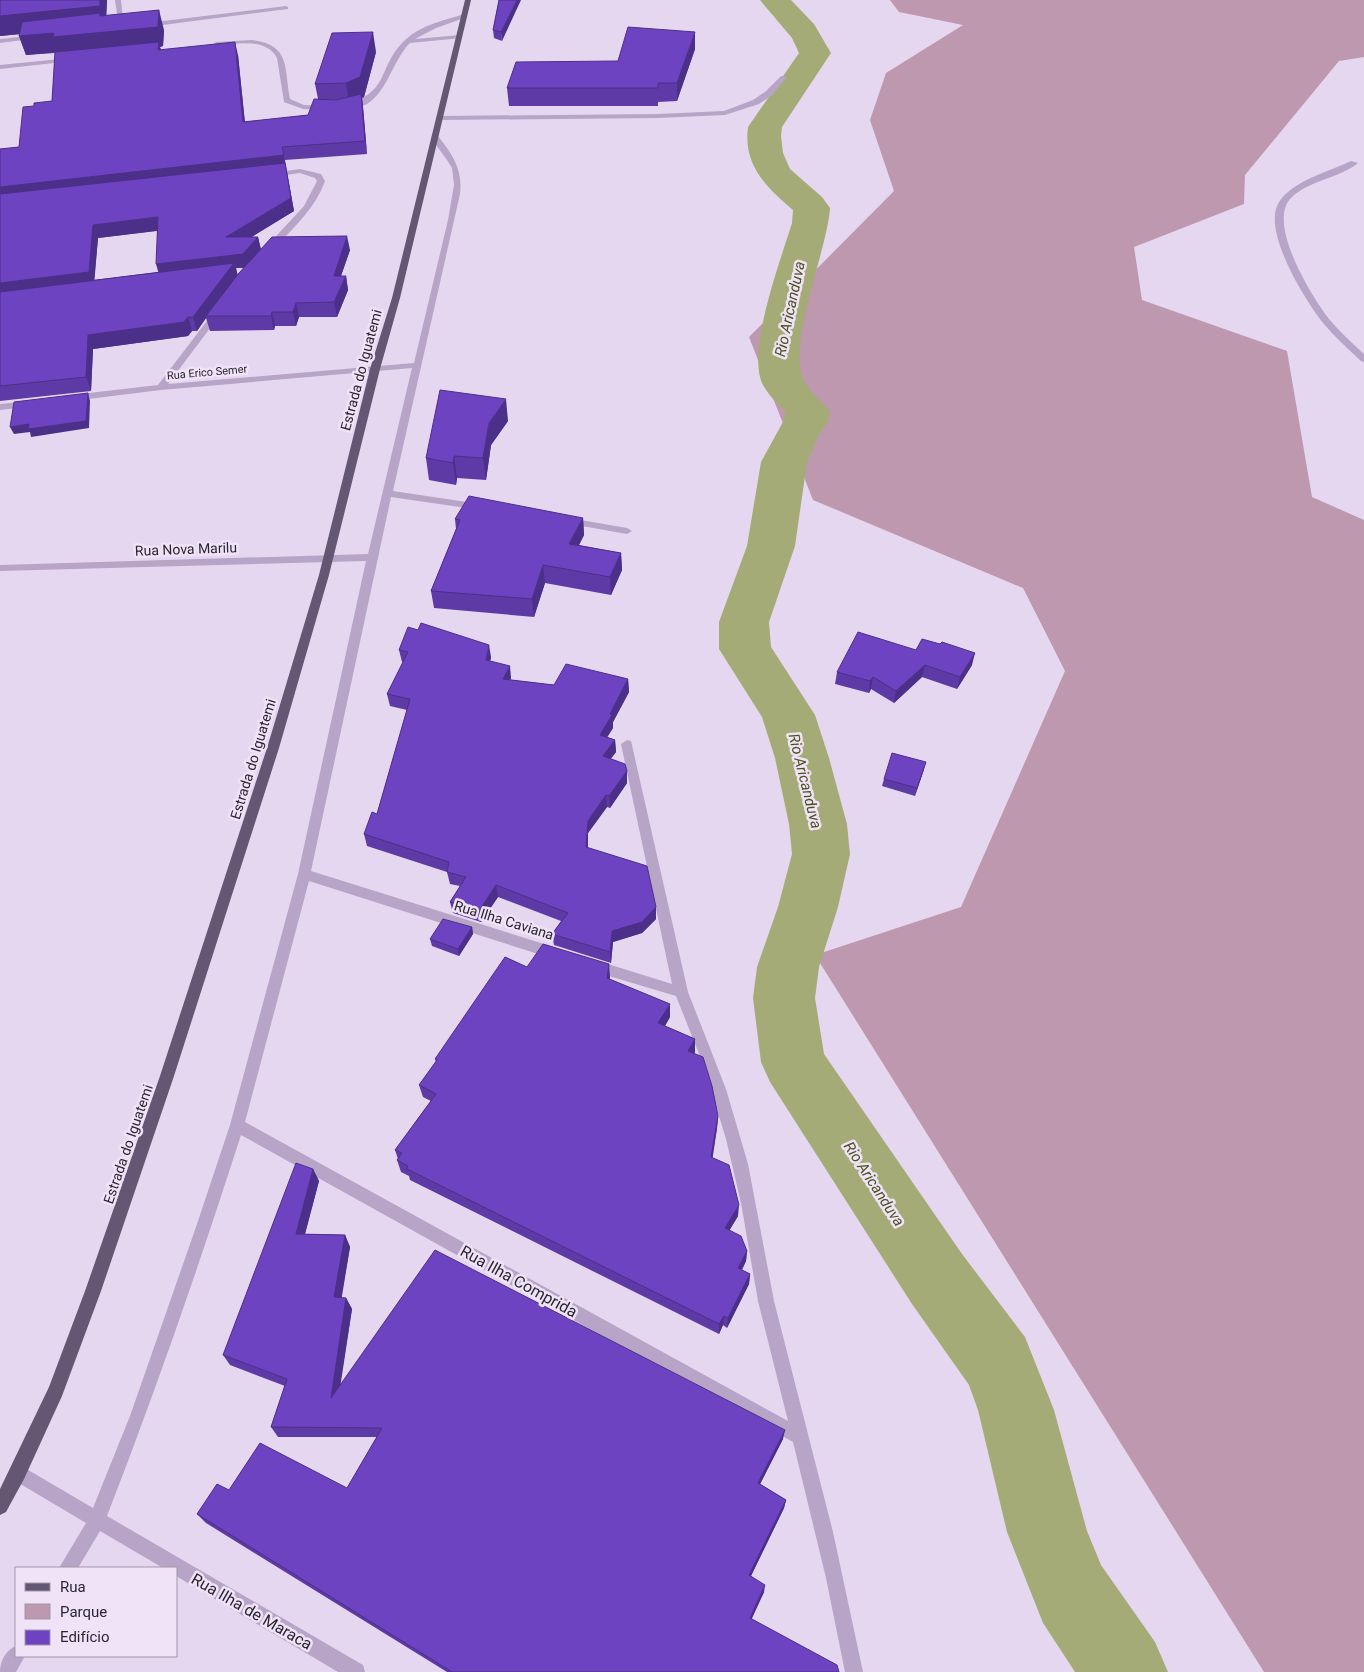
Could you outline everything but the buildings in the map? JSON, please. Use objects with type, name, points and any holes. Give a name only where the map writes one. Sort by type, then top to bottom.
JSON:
[{"type":"main road","name":"Estrada do Iguatemi","points":[[0,1506],[18,1473],[56,1390],[93,1291],[164,1085],[273,748],[328,558],[375,369],[396,298],[468,0]]},
{"type":"street","points":[[118,0],[122,28]]},
{"type":"street","points":[[141,26],[286,8]]},
{"type":"street","points":[[341,108],[362,103],[379,91],[398,53],[407,42],[419,33],[433,26],[465,16]]},
{"type":"street","points":[[112,29],[131,27]]},
{"type":"street","points":[[0,41],[47,36]]},
{"type":"street","points":[[407,42],[460,38]]},
{"type":"street","points":[[203,46],[241,42],[268,45],[277,50],[280,57],[287,100],[303,107],[333,108]]},
{"type":"street","points":[[0,67],[82,58]]},
{"type":"street","points":[[440,118],[658,116],[726,113],[756,102],[769,93],[783,77]]},
{"type":"street","points":[[69,1567],[97,1520],[138,1416],[204,1228],[237,1125],[304,874],[372,557],[452,220],[458,183],[457,168],[435,138]]},
{"type":"street","points":[[1354,163],[1290,194],[1282,204],[1279,222],[1295,273],[1313,305],[1328,324],[1364,359]]},
{"type":"street","points":[[261,176],[300,172],[318,176],[321,181],[319,189],[308,204],[262,256]]},
{"type":"street","points":[[161,387],[225,302]]},
{"type":"street","name":"Rua Erico Semer","points":[[66,399],[161,387],[417,365]]},
{"type":"street","points":[[0,407],[38,402]]},
{"type":"street","points":[[388,492],[493,509]]},
{"type":"street","points":[[560,520],[627,531]]},
{"type":"street","name":"Rua Nova Marilu","points":[[0,568],[372,557]]},
{"type":"street","points":[[627,744],[681,992],[697,1029],[730,1129],[746,1188],[766,1299],[827,1536],[854,1672]]},
{"type":"street","name":"Rua Ilha Caviana","points":[[304,874],[681,992]]},
{"type":"street","name":"Rua Ilha Comprida","points":[[237,1125],[801,1437]]},
{"type":"street","name":"Rua Ilha de Maraca","points":[[18,1473],[177,1567]]},
{"type":"street","name":"Rua Ilha de Maraca","points":[[178,1568],[356,1672]]},
{"type":"street","points":[[6,1672],[15,1657]]},
{"type":"green space","points":[[890,0],[1364,0],[1364,57],[1339,61],[1245,175],[1244,204],[1134,247],[1142,300],[1287,351],[1312,497],[1364,520],[1364,1672],[1264,1672],[815,955],[961,907],[1065,671],[1023,588],[813,500],[749,337],[894,191],[870,120],[886,73],[963,25],[899,12]]},
{"type":"waterway","name":"Rio Aricanduva","points":[[775,0],[803,31],[815,53],[765,127],[764,136],[768,160],[776,175],[812,208],[811,223],[788,304],[780,350],[780,368],[783,382],[808,412],[806,422],[799,431],[784,462],[771,546],[744,622],[745,649],[788,715],[802,758],[818,824],[821,854],[808,907],[788,967],[784,998],[793,1062],[937,1279],[999,1363],[1016,1410],[1047,1532],[1072,1594],[1125,1672]]}]
